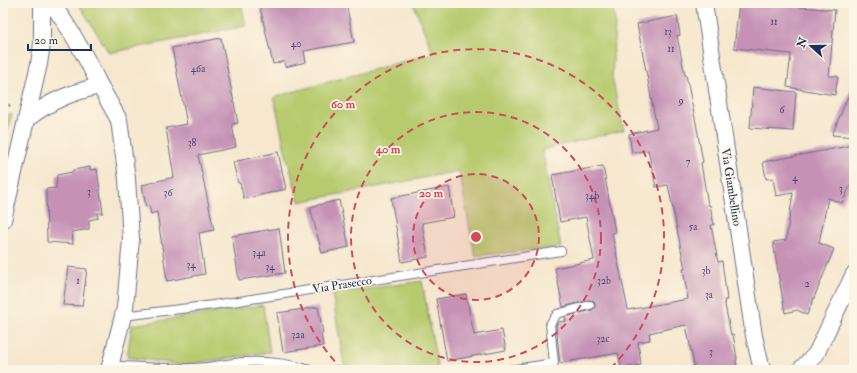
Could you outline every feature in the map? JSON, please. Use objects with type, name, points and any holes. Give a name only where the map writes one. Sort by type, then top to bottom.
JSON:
[{"type":"street","points":[[3,220],[27,119],[42,44],[42,3]]},
{"type":"street","points":[[51,3],[61,15],[85,54],[100,86],[119,120],[128,179],[131,239],[125,308],[110,368]]},
{"type":"street","name":"Via Giambellino","points":[[704,3],[754,336],[762,370]]},
{"type":"street","points":[[27,119],[42,107],[54,101],[78,91],[100,86]]},
{"type":"street","points":[[800,370],[816,354],[854,274]]},
{"type":"lane","name":"Via Prasecco","points":[[123,316],[212,305],[560,251]]},
{"type":"lane","points":[[509,370],[554,363],[550,324],[557,314],[590,305]]},
{"type":"lane","points":[[110,368],[194,368],[243,362],[266,362],[298,366],[310,370]]},
{"type":"green space","points":[[78,3],[241,3],[246,26],[109,53]]},
{"type":"green space","points":[[413,3],[612,3],[615,22],[612,78],[624,130],[542,150],[561,247],[475,256],[459,171],[299,202],[285,150],[274,97],[433,53]]},
{"type":"green space","points":[[12,114],[3,148],[3,117]]},
{"type":"green space","points":[[422,281],[438,370],[345,370],[332,294]]},
{"type":"green space","points":[[263,305],[270,352],[182,365],[127,357],[132,325]]},
{"type":"building","points":[[259,3],[346,3],[354,42],[304,51],[306,62],[285,67],[284,61],[273,64]]},
{"type":"building","points":[[739,3],[758,3],[835,10],[829,76],[838,76],[835,95],[787,87],[791,54],[734,48]]},
{"type":"building","points":[[677,16],[680,35],[677,36],[696,123],[703,162],[701,163],[708,205],[710,205],[714,225],[711,225],[718,262],[722,261],[727,300],[724,300],[731,335],[733,334],[737,359],[737,370],[695,370],[686,325],[649,333],[650,340],[638,342],[641,365],[621,368],[618,353],[560,363],[556,325],[558,322],[566,321],[565,317],[592,310],[595,307],[595,304],[594,301],[589,300],[563,307],[555,268],[594,260],[586,217],[560,222],[552,175],[603,166],[615,232],[612,233],[628,310],[688,299],[683,269],[685,269],[668,185],[656,187],[648,150],[632,153],[629,134],[657,128],[637,24]]},
{"type":"building","points":[[221,38],[238,123],[232,124],[236,147],[198,155],[214,230],[199,233],[205,274],[167,281],[157,212],[151,214],[149,206],[146,207],[142,185],[174,177],[166,128],[187,124],[172,48]]},
{"type":"building","points":[[854,82],[854,137],[832,135]]},
{"type":"building","points":[[753,87],[796,92],[793,131],[750,128]]},
{"type":"building","points":[[854,145],[854,188],[850,186],[842,203],[828,198],[819,243],[834,249],[807,315],[797,310],[785,313],[773,242],[786,240],[793,193],[776,196],[773,178],[766,179],[763,162]]},
{"type":"building","points":[[278,152],[286,189],[244,199],[233,162]]},
{"type":"building","points":[[90,167],[90,170],[97,169],[103,213],[97,213],[98,218],[89,220],[89,229],[72,232],[73,244],[47,242],[46,189],[56,188],[57,175]]},
{"type":"building","points":[[449,187],[454,217],[422,223],[428,257],[402,262],[391,198]]},
{"type":"building","points":[[339,200],[349,247],[322,253],[310,207]]},
{"type":"building","points":[[279,228],[285,273],[239,280],[232,236]]},
{"type":"building","points":[[68,267],[87,269],[82,306],[63,305]]},
{"type":"building","points":[[466,294],[474,335],[502,330],[506,350],[447,361],[436,299]]},
{"type":"building","points":[[318,307],[323,333],[321,334],[323,346],[283,352],[277,313]]}]
